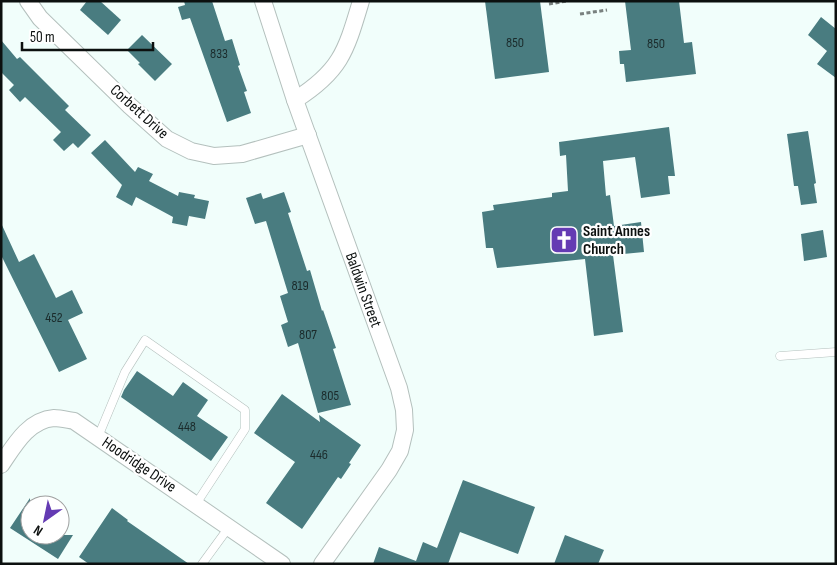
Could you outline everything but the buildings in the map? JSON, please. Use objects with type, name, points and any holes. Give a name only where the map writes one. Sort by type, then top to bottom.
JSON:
[{"type":"street","name":"Corbett Drive","points":[[28,1],[40,18],[130,106],[167,138],[191,151],[214,156],[242,154],[308,135]]},
{"type":"street","name":"Baldwin Street","points":[[263,1],[295,100],[399,388],[404,410],[405,430],[400,451],[389,470],[322,564]]},
{"type":"street","points":[[295,100],[314,87],[339,62],[349,40],[361,1]]},
{"type":"street","name":"Hoodridge Drive","points":[[1,465],[20,436],[36,424],[53,418],[74,421],[282,564]]},
{"type":"lane","points":[[98,437],[124,372],[145,340],[245,410],[246,429],[196,504]]},
{"type":"lane","points":[[780,356],[836,352]]},
{"type":"lane","points":[[202,564],[229,527]]},
{"type":"path","points":[[548,4],[567,1]]},
{"type":"path","points":[[580,14],[607,10]]},
{"type":"place","name":"Saint Annes Church","points":[[564,240]]}]
